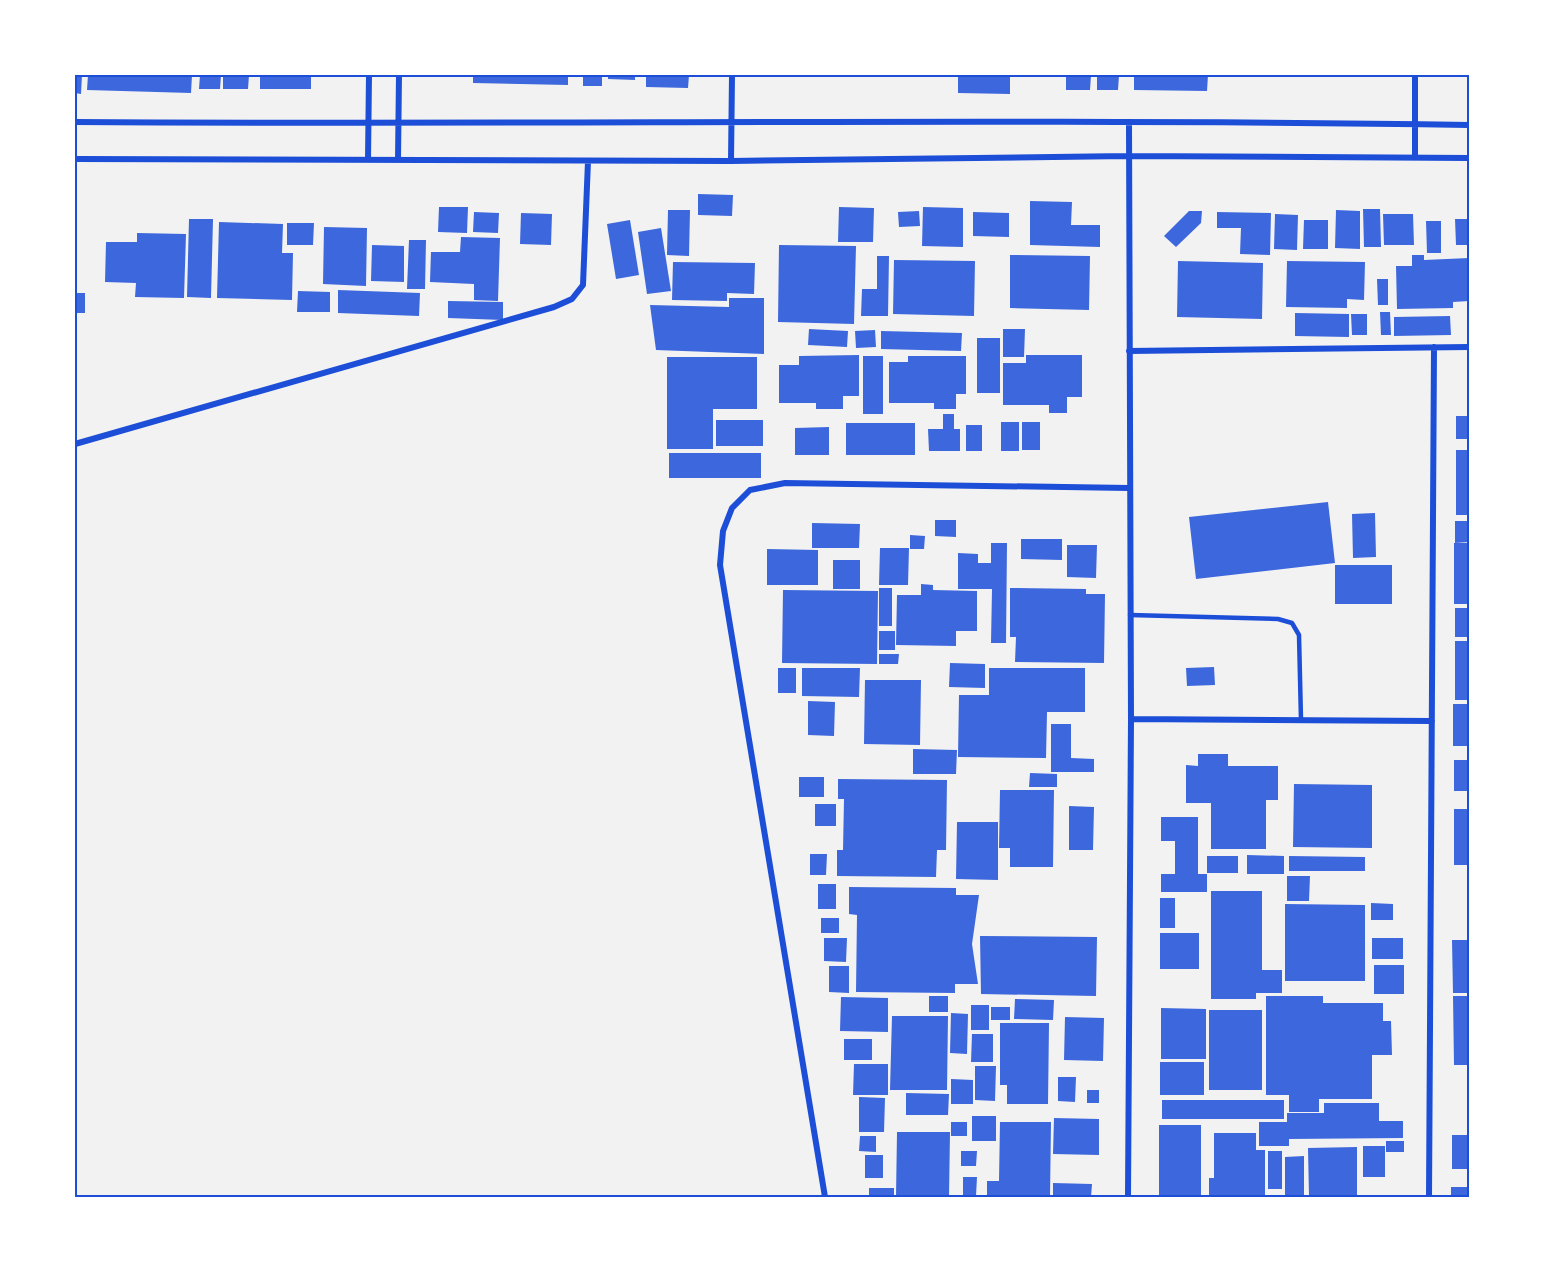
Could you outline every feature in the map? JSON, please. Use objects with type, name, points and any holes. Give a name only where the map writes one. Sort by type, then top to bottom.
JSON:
[{"type":"street","points":[[368,160],[369,75]]},
{"type":"street","points":[[398,160],[399,75]]},
{"type":"street","points":[[731,161],[732,75]]},
{"type":"street","points":[[1415,75],[1415,157]]},
{"type":"street","points":[[75,122],[398,124],[732,121],[1469,125]]},
{"type":"street","points":[[1128,1197],[1131,719],[1129,123]]},
{"type":"street","points":[[75,159],[731,161],[1128,156],[1469,158]]},
{"type":"street","points":[[75,444],[554,308],[572,299],[583,285],[588,161]]},
{"type":"street","points":[[1429,1197],[1434,347]]},
{"type":"street","points":[[1129,351],[1469,347]]},
{"type":"street","points":[[825,1197],[720,565],[723,531],[732,508],[750,490],[785,483],[1129,488]]},
{"type":"street","points":[[1131,719],[1432,721]]},
{"type":"lane","points":[[1130,615],[1278,619],[1292,623],[1299,635],[1301,720]]},
{"type":"building","points":[[75,75],[82,75],[81,94],[75,93]]},
{"type":"building","points":[[88,75],[192,75],[191,93],[87,90]]},
{"type":"building","points":[[200,75],[221,75],[220,89],[199,89]]},
{"type":"building","points":[[223,75],[249,75],[248,89],[223,89]]},
{"type":"building","points":[[260,75],[311,75],[311,89],[260,89]]},
{"type":"building","points":[[473,75],[568,75],[568,85],[473,83]]},
{"type":"building","points":[[583,75],[602,75],[602,86],[583,86]]},
{"type":"building","points":[[608,75],[635,75],[635,80],[608,79]]},
{"type":"building","points":[[646,75],[689,75],[688,88],[646,87]]},
{"type":"building","points":[[958,75],[1010,75],[1010,94],[958,93]]},
{"type":"building","points":[[1066,75],[1091,75],[1090,90],[1066,90]]},
{"type":"building","points":[[1097,75],[1119,75],[1118,90],[1097,90]]},
{"type":"building","points":[[1134,75],[1208,75],[1207,91],[1134,90]]},
{"type":"building","points":[[698,194],[733,195],[732,216],[698,215]]},
{"type":"building","points":[[1030,201],[1072,202],[1071,225],[1100,225],[1100,247],[1030,245]]},
{"type":"building","points":[[439,207],[468,207],[467,233],[438,232]]},
{"type":"building","points":[[839,207],[874,208],[873,242],[838,242]]},
{"type":"building","points":[[923,207],[963,208],[963,247],[922,246]]},
{"type":"building","points":[[1363,209],[1380,209],[1381,247],[1364,247]]},
{"type":"building","points":[[668,210],[690,210],[689,256],[667,255]]},
{"type":"building","points":[[1336,210],[1360,211],[1360,249],[1335,248]]},
{"type":"building","points":[[919,211],[920,226],[899,227],[898,212]]},
{"type":"building","points":[[1189,211],[1202,211],[1201,223],[1176,247],[1164,236]]},
{"type":"building","points":[[474,212],[499,213],[498,233],[473,232]]},
{"type":"building","points":[[973,212],[1009,213],[1009,237],[973,236]]},
{"type":"building","points":[[1217,212],[1271,213],[1270,255],[1240,254],[1241,228],[1217,228]]},
{"type":"building","points":[[521,213],[552,214],[551,245],[520,244]]},
{"type":"building","points":[[1275,214],[1298,215],[1297,250],[1274,249]]},
{"type":"building","points":[[1383,214],[1413,214],[1414,245],[1384,245]]},
{"type":"building","points":[[189,219],[213,219],[211,298],[187,297]]},
{"type":"building","points":[[1455,219],[1468,219],[1469,245],[1456,245]]},
{"type":"building","points":[[630,220],[639,275],[616,279],[607,224]]},
{"type":"building","points":[[1304,220],[1328,220],[1328,249],[1303,249]]},
{"type":"building","points":[[1426,221],[1441,221],[1441,253],[1427,253]]},
{"type":"building","points":[[219,222],[283,224],[282,253],[293,253],[292,300],[217,298]]},
{"type":"building","points":[[287,223],[314,223],[313,245],[287,245]]},
{"type":"building","points":[[324,227],[367,228],[366,286],[323,284]]},
{"type":"building","points":[[661,228],[671,291],[647,294],[638,232]]},
{"type":"building","points":[[137,233],[186,234],[184,298],[135,297],[136,283],[105,282],[106,242],[137,242]]},
{"type":"building","points":[[461,237],[500,238],[498,301],[474,300],[474,284],[430,282],[431,252],[460,252]]},
{"type":"building","points":[[409,240],[426,240],[425,289],[407,289]]},
{"type":"building","points":[[372,245],[404,246],[404,282],[371,281]]},
{"type":"building","points":[[779,245],[856,246],[854,324],[778,322]]},
{"type":"building","points":[[1010,255],[1090,256],[1089,310],[1010,308]]},
{"type":"building","points":[[1412,255],[1424,255],[1424,260],[1469,258],[1469,301],[1453,302],[1453,308],[1397,309],[1396,266],[1412,266]]},
{"type":"building","points":[[877,256],[889,256],[888,316],[861,316],[862,289],[877,289]]},
{"type":"building","points":[[894,260],[975,261],[974,316],[893,314]]},
{"type":"building","points":[[1178,261],[1263,263],[1262,319],[1177,317]]},
{"type":"building","points":[[1287,261],[1365,262],[1364,300],[1347,299],[1347,308],[1286,307]]},
{"type":"building","points":[[673,262],[755,263],[754,294],[727,293],[727,301],[672,300]]},
{"type":"building","points":[[1377,279],[1388,279],[1388,305],[1378,305]]},
{"type":"building","points":[[338,290],[420,293],[419,316],[338,313]]},
{"type":"building","points":[[298,291],[330,292],[330,312],[297,312]]},
{"type":"building","points":[[75,293],[85,293],[85,313],[75,313]]},
{"type":"building","points":[[729,298],[764,298],[764,354],[656,350],[650,305],[729,307]]},
{"type":"building","points":[[448,301],[503,302],[503,320],[448,318]]},
{"type":"building","points":[[1380,312],[1390,312],[1391,335],[1381,335]]},
{"type":"building","points":[[1295,313],[1349,314],[1349,337],[1295,336]]},
{"type":"building","points":[[1351,314],[1367,314],[1367,335],[1352,335]]},
{"type":"building","points":[[1450,316],[1451,335],[1394,336],[1394,317]]},
{"type":"building","points":[[809,329],[848,331],[847,347],[808,345]]},
{"type":"building","points":[[1003,329],[1025,329],[1024,357],[1003,357]]},
{"type":"building","points":[[875,330],[876,347],[856,348],[855,331]]},
{"type":"building","points":[[881,331],[962,333],[961,351],[881,349]]},
{"type":"building","points":[[977,338],[1000,338],[1000,393],[977,393]]},
{"type":"building","points":[[859,355],[859,396],[843,396],[843,409],[816,409],[816,403],[779,403],[779,365],[799,365],[799,356]]},
{"type":"building","points":[[1026,355],[1082,355],[1082,397],[1067,397],[1067,413],[1049,413],[1049,405],[1003,405],[1003,363],[1026,363]]},
{"type":"building","points":[[863,356],[883,356],[883,414],[863,414]]},
{"type":"building","points":[[908,356],[966,356],[966,394],[956,394],[956,409],[934,409],[934,403],[889,403],[889,362],[908,362]]},
{"type":"building","points":[[667,357],[757,357],[757,409],[713,409],[713,449],[667,449]]},
{"type":"building","points":[[943,414],[954,414],[954,429],[960,429],[960,451],[929,451],[928,429],[943,429]]},
{"type":"building","points":[[1456,416],[1469,416],[1469,439],[1456,439]]},
{"type":"building","points":[[716,420],[763,420],[763,446],[716,446]]},
{"type":"building","points":[[1001,422],[1019,422],[1019,451],[1001,451]]},
{"type":"building","points":[[1022,422],[1040,422],[1040,450],[1022,450]]},
{"type":"building","points":[[846,423],[915,423],[915,455],[846,455]]},
{"type":"building","points":[[966,425],[982,425],[982,451],[966,451]]},
{"type":"building","points":[[829,427],[829,455],[795,455],[795,428]]},
{"type":"building","points":[[1456,450],[1469,450],[1469,515],[1456,515]]},
{"type":"building","points":[[669,453],[761,453],[761,478],[669,478]]},
{"type":"building","points":[[1328,502],[1335,563],[1196,579],[1189,517]]},
{"type":"building","points":[[1375,513],[1376,557],[1353,558],[1352,514]]},
{"type":"building","points":[[935,520],[956,520],[956,537],[935,536]]},
{"type":"building","points":[[1455,521],[1469,521],[1469,542],[1455,543]]},
{"type":"building","points":[[812,523],[860,524],[859,548],[812,548]]},
{"type":"building","points":[[910,535],[925,536],[924,549],[910,549]]},
{"type":"building","points":[[1021,539],[1062,539],[1062,560],[1021,559]]},
{"type":"building","points":[[991,543],[1007,543],[1006,643],[991,643],[992,589],[958,589],[958,553],[978,554],[978,563],[991,563]]},
{"type":"building","points":[[1454,543],[1469,543],[1469,604],[1454,604]]},
{"type":"building","points":[[1067,545],[1097,545],[1096,578],[1067,577]]},
{"type":"building","points":[[880,548],[909,548],[908,585],[879,585]]},
{"type":"building","points":[[767,549],[818,550],[818,585],[767,585]]},
{"type":"building","points":[[833,560],[860,560],[860,589],[833,589]]},
{"type":"building","points":[[1335,565],[1392,565],[1392,604],[1335,604]]},
{"type":"building","points":[[921,584],[933,585],[933,590],[977,591],[977,631],[956,631],[956,646],[896,645],[897,595],[921,595]]},
{"type":"building","points":[[879,588],[892,588],[892,626],[879,626]]},
{"type":"building","points":[[1010,588],[1086,589],[1086,594],[1105,594],[1104,663],[1015,662],[1016,637],[1010,637]]},
{"type":"building","points":[[783,590],[878,591],[877,664],[782,663]]},
{"type":"building","points":[[1455,608],[1469,608],[1469,637],[1455,637]]},
{"type":"building","points":[[879,631],[895,631],[895,650],[879,650]]},
{"type":"building","points":[[1455,641],[1469,641],[1469,700],[1455,700]]},
{"type":"building","points":[[879,654],[899,654],[898,664],[879,664]]},
{"type":"building","points":[[950,663],[985,664],[985,688],[949,687]]},
{"type":"building","points":[[1214,667],[1215,685],[1187,686],[1186,668]]},
{"type":"building","points":[[778,668],[796,668],[796,693],[778,693]]},
{"type":"building","points":[[802,668],[860,668],[859,697],[802,696]]},
{"type":"building","points":[[989,668],[1085,668],[1085,712],[1047,712],[1046,758],[958,757],[959,695],[989,695]]},
{"type":"building","points":[[865,680],[921,680],[920,745],[864,744]]},
{"type":"building","points":[[808,701],[835,702],[834,736],[808,735]]},
{"type":"building","points":[[1453,704],[1469,704],[1469,746],[1453,746]]},
{"type":"building","points":[[1051,724],[1071,724],[1071,758],[1094,759],[1094,772],[1051,772]]},
{"type":"building","points":[[913,749],[957,750],[956,774],[913,774]]},
{"type":"building","points":[[1198,754],[1228,754],[1228,766],[1278,766],[1278,800],[1266,800],[1266,849],[1211,849],[1211,803],[1186,803],[1186,765],[1198,766]]},
{"type":"building","points":[[1454,760],[1469,760],[1469,791],[1454,791]]},
{"type":"building","points":[[1030,773],[1057,774],[1057,787],[1029,787]]},
{"type":"building","points":[[799,777],[824,777],[824,797],[799,797]]},
{"type":"building","points":[[838,779],[947,780],[946,850],[937,850],[936,877],[837,876],[837,850],[843,850],[844,799],[838,799]]},
{"type":"building","points":[[1294,784],[1372,785],[1372,848],[1293,847]]},
{"type":"building","points":[[1000,790],[1054,790],[1053,867],[1010,867],[1010,848],[999,848]]},
{"type":"building","points":[[815,804],[836,804],[836,826],[815,826]]},
{"type":"building","points":[[1069,806],[1094,807],[1093,850],[1069,850]]},
{"type":"building","points":[[1454,809],[1469,809],[1469,865],[1454,865]]},
{"type":"building","points":[[1161,817],[1198,817],[1198,874],[1207,874],[1207,892],[1161,892],[1161,874],[1175,874],[1175,841],[1161,841]]},
{"type":"building","points":[[957,822],[998,822],[998,880],[956,879]]},
{"type":"building","points":[[810,854],[827,854],[826,875],[810,875]]},
{"type":"building","points":[[1247,855],[1284,856],[1284,874],[1247,874]]},
{"type":"building","points":[[1207,856],[1238,856],[1238,873],[1207,873]]},
{"type":"building","points":[[1289,856],[1365,857],[1365,871],[1289,871]]},
{"type":"building","points":[[1287,876],[1310,876],[1309,901],[1287,901]]},
{"type":"building","points":[[818,884],[836,884],[836,909],[818,909]]},
{"type":"building","points":[[849,887],[956,888],[956,895],[979,895],[972,944],[978,984],[955,984],[955,993],[856,992],[857,915],[849,914]]},
{"type":"building","points":[[1211,891],[1262,891],[1262,970],[1282,970],[1282,993],[1256,993],[1256,999],[1211,999]]},
{"type":"building","points":[[1160,898],[1175,898],[1175,928],[1160,928]]},
{"type":"building","points":[[1371,903],[1393,904],[1393,920],[1371,920]]},
{"type":"building","points":[[1285,904],[1365,905],[1365,981],[1285,981]]},
{"type":"building","points":[[821,918],[839,918],[839,933],[821,933]]},
{"type":"building","points":[[1160,933],[1199,933],[1199,969],[1160,969]]},
{"type":"building","points":[[980,936],[1097,937],[1096,996],[981,994]]},
{"type":"building","points":[[824,938],[847,938],[846,962],[824,961]]},
{"type":"building","points":[[1372,938],[1403,938],[1403,959],[1372,959]]},
{"type":"building","points":[[1452,940],[1469,940],[1469,993],[1453,993]]},
{"type":"building","points":[[1374,965],[1404,965],[1404,994],[1374,994]]},
{"type":"building","points":[[829,966],[849,966],[849,993],[829,992]]},
{"type":"building","points":[[929,996],[948,996],[948,1012],[929,1012]]},
{"type":"building","points":[[1266,996],[1323,996],[1323,1003],[1383,1003],[1383,1021],[1391,1021],[1392,1055],[1372,1055],[1372,1099],[1319,1099],[1319,1112],[1289,1112],[1289,1095],[1266,1095]]},
{"type":"building","points":[[1453,996],[1469,996],[1469,1065],[1454,1065]]},
{"type":"building","points":[[841,997],[888,998],[888,1032],[840,1031]]},
{"type":"building","points":[[1015,999],[1054,1000],[1053,1020],[1014,1019]]},
{"type":"building","points":[[971,1005],[989,1005],[989,1030],[971,1030]]},
{"type":"building","points":[[991,1007],[1010,1007],[1010,1020],[991,1020]]},
{"type":"building","points":[[1161,1008],[1206,1009],[1206,1059],[1161,1059]]},
{"type":"building","points":[[1209,1010],[1262,1010],[1262,1090],[1209,1090]]},
{"type":"building","points":[[951,1013],[968,1014],[967,1054],[950,1053]]},
{"type":"building","points":[[892,1016],[948,1016],[947,1090],[890,1090]]},
{"type":"building","points":[[1065,1017],[1104,1018],[1103,1061],[1064,1060]]},
{"type":"building","points":[[1000,1023],[1049,1023],[1048,1104],[1007,1104],[1007,1085],[1000,1085]]},
{"type":"building","points":[[972,1034],[993,1034],[993,1062],[971,1062]]},
{"type":"building","points":[[844,1039],[872,1039],[872,1060],[844,1060]]},
{"type":"building","points":[[1160,1062],[1204,1062],[1204,1095],[1160,1095]]},
{"type":"building","points":[[854,1064],[888,1064],[888,1095],[853,1095]]},
{"type":"building","points":[[975,1066],[996,1066],[995,1101],[975,1100]]},
{"type":"building","points":[[1058,1077],[1076,1077],[1075,1102],[1058,1101]]},
{"type":"building","points":[[951,1079],[973,1080],[973,1104],[951,1104]]},
{"type":"building","points":[[1087,1090],[1099,1090],[1099,1103],[1087,1103]]},
{"type":"building","points":[[906,1093],[949,1094],[948,1115],[906,1115]]},
{"type":"building","points":[[859,1097],[885,1098],[884,1132],[859,1132]]},
{"type":"building","points":[[1162,1100],[1284,1100],[1284,1119],[1162,1119]]},
{"type":"building","points":[[1324,1103],[1379,1103],[1379,1121],[1403,1121],[1403,1138],[1289,1139],[1289,1146],[1259,1146],[1259,1122],[1287,1122],[1287,1113],[1324,1113]]},
{"type":"building","points":[[972,1116],[996,1116],[996,1141],[972,1141]]},
{"type":"building","points":[[1054,1118],[1099,1119],[1099,1155],[1053,1154]]},
{"type":"building","points":[[951,1122],[967,1122],[967,1136],[951,1136]]},
{"type":"building","points":[[1000,1122],[1051,1122],[1050,1197],[987,1197],[987,1181],[999,1181]]},
{"type":"building","points":[[1159,1125],[1201,1125],[1201,1197],[1159,1197]]},
{"type":"building","points":[[897,1132],[950,1132],[949,1197],[896,1197]]},
{"type":"building","points":[[1214,1133],[1256,1133],[1256,1150],[1265,1150],[1265,1197],[1209,1197],[1209,1178],[1214,1178]]},
{"type":"building","points":[[1452,1135],[1469,1135],[1469,1169],[1452,1169]]},
{"type":"building","points":[[860,1136],[876,1136],[876,1152],[859,1151]]},
{"type":"building","points":[[1386,1141],[1404,1141],[1404,1152],[1386,1152]]},
{"type":"building","points":[[1363,1146],[1385,1146],[1385,1177],[1363,1177]]},
{"type":"building","points":[[1357,1147],[1357,1197],[1309,1197],[1308,1148]]},
{"type":"building","points":[[961,1151],[977,1151],[976,1166],[961,1166]]},
{"type":"building","points":[[1268,1151],[1282,1151],[1282,1189],[1268,1189]]},
{"type":"building","points":[[865,1155],[883,1155],[883,1178],[865,1178]]},
{"type":"building","points":[[1304,1156],[1304,1197],[1285,1197],[1285,1157]]},
{"type":"building","points":[[963,1177],[977,1177],[976,1196],[963,1195]]},
{"type":"building","points":[[1053,1183],[1092,1184],[1091,1197],[1053,1197]]},
{"type":"building","points":[[1451,1187],[1469,1187],[1469,1197],[1451,1197]]},
{"type":"building","points":[[869,1188],[894,1188],[894,1197],[869,1197]]}]
